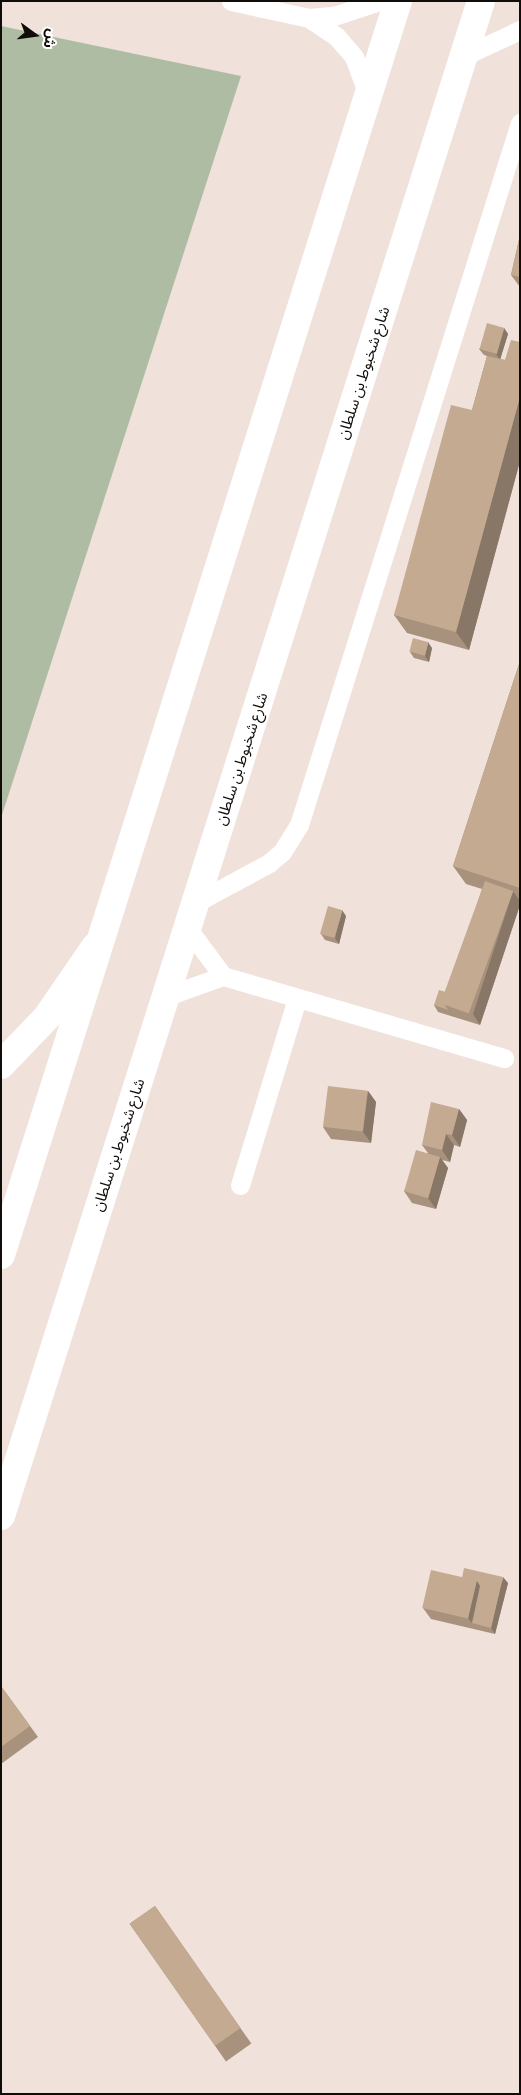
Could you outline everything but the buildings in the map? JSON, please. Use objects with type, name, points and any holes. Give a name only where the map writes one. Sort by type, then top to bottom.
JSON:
[{"type":"main road","points":[[1,1255],[398,1]]},
{"type":"main road","name":"شارع شخبوط بن سلطان","points":[[1,1516],[481,1]]},
{"type":"main road","points":[[1,1066],[47,1017],[100,940]]},
{"type":"lane","points":[[230,1],[309,18],[334,16],[380,1]]},
{"type":"lane","points":[[309,18],[336,36],[354,57],[368,96]]},
{"type":"lane","points":[[464,56],[520,30]]},
{"type":"lane","points":[[196,902],[269,863],[287,845],[299,824],[520,123]]},
{"type":"lane","points":[[188,929],[223,976]]},
{"type":"lane","points":[[167,996],[223,976],[504,1058]]},
{"type":"lane","points":[[240,1185],[297,998]]},
{"type":"green space","points":[[1,26],[241,76],[1,818]]}]
